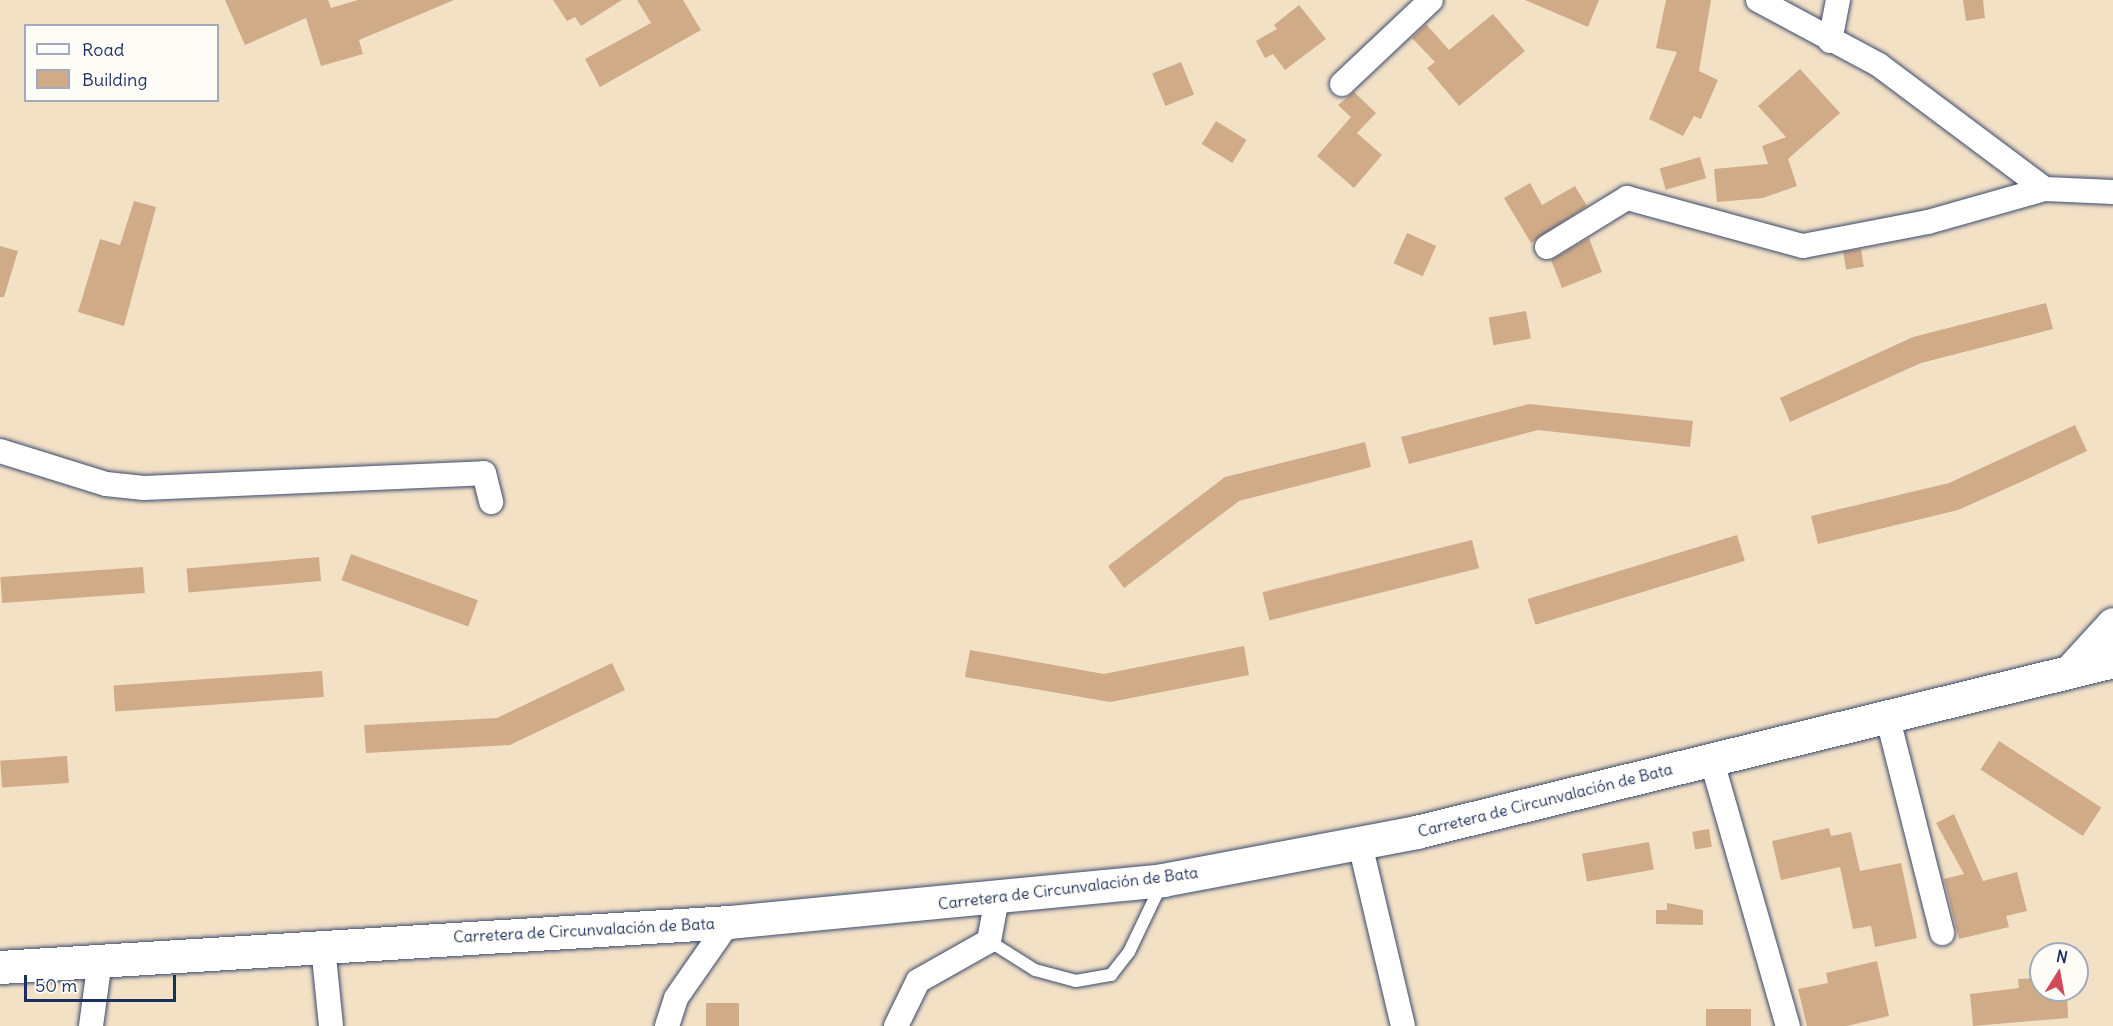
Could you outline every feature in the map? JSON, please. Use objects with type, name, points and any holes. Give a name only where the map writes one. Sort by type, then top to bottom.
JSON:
[{"type":"main road","points":[[2071,670],[2113,624]]},
{"type":"main road","name":"Carretera de Circunvalación de Bata","points":[[0,967],[729,922],[997,898],[1163,880],[1360,844],[2113,661]]},
{"type":"street","points":[[1342,84],[1431,0]]},
{"type":"street","points":[[1758,0],[1879,66],[2045,189]]},
{"type":"street","points":[[1830,41],[1838,0]]},
{"type":"street","points":[[1547,247],[1627,198],[1803,246],[1928,222],[2045,189],[2113,192]]},
{"type":"street","points":[[0,451],[106,484],[144,488],[484,473],[491,502]]},
{"type":"street","points":[[1887,715],[1942,933]]},
{"type":"street","points":[[1712,758],[1788,1026]]},
{"type":"street","points":[[1360,844],[1403,1026]]},
{"type":"street","points":[[896,1026],[918,981],[989,941],[997,898]]},
{"type":"street","points":[[667,1026],[676,998],[729,922]]},
{"type":"street","points":[[323,946],[331,1026]]},
{"type":"street","points":[[91,1026],[100,960]]},
{"type":"lane","points":[[989,941],[1035,970],[1076,981],[1111,975],[1129,952],[1163,880]]},
{"type":"building","points":[[225,0],[328,0],[331,8],[358,0],[454,0],[359,40],[363,54],[321,66],[306,18],[245,45]]},
{"type":"building","points":[[553,0],[622,0],[581,26],[575,17],[567,21]]},
{"type":"building","points":[[637,0],[683,0],[701,30],[600,87],[585,59],[651,23]]},
{"type":"building","points":[[1525,0],[1599,0],[1588,27]]},
{"type":"building","points":[[1666,0],[1711,0],[1699,71],[1718,80],[1701,119],[1694,116],[1683,136],[1649,119],[1677,52],[1656,48]]},
{"type":"building","points":[[1963,0],[1983,0],[1985,18],[1966,21]]},
{"type":"building","points":[[1299,5],[1326,39],[1285,70],[1273,54],[1265,58],[1256,41],[1277,29],[1274,25]]},
{"type":"building","points":[[1493,14],[1525,51],[1459,106],[1427,68],[1435,62],[1412,38],[1426,24],[1449,50]]},
{"type":"building","points":[[1181,62],[1194,94],[1165,106],[1152,74]]},
{"type":"building","points":[[1800,69],[1840,113],[1788,159],[1797,186],[1763,198],[1717,202],[1714,169],[1768,164],[1762,146],[1786,137],[1758,106]]},
{"type":"building","points":[[1354,92],[1376,113],[1357,133],[1382,155],[1354,188],[1317,156],[1351,117],[1338,105]]},
{"type":"building","points":[[1216,121],[1247,140],[1232,163],[1202,144]]},
{"type":"building","points":[[1700,157],[1706,178],[1666,190],[1660,169]]},
{"type":"building","points":[[1530,183],[1542,205],[1575,186],[1587,206],[1531,243],[1504,198]]},
{"type":"building","points":[[134,201],[156,207],[124,326],[78,312],[100,239],[120,245]]},
{"type":"building","points":[[1407,233],[1436,246],[1423,276],[1394,263]]},
{"type":"building","points":[[1589,238],[1602,272],[1562,288],[1551,260]]},
{"type":"building","points":[[0,246],[18,251],[4,297],[0,297]]},
{"type":"building","points":[[1861,249],[1864,267],[1846,270],[1843,252]]},
{"type":"building","points":[[2046,303],[2053,329],[1921,363],[1790,422],[1780,398],[1913,337]]},
{"type":"building","points":[[1526,311],[1531,339],[1493,345],[1489,318]]},
{"type":"building","points":[[1529,404],[1693,421],[1690,447],[1538,430],[1409,464],[1401,437]]},
{"type":"building","points":[[2075,425],[2087,451],[2023,481],[1958,510],[1818,544],[1811,516],[1949,483]]},
{"type":"building","points":[[1365,442],[1371,467],[1239,501],[1124,588],[1108,566],[1225,477]]},
{"type":"building","points":[[1737,535],[1745,561],[1535,625],[1528,599]]},
{"type":"building","points":[[1472,540],[1479,568],[1269,620],[1262,592]]},
{"type":"building","points":[[351,554],[478,600],[468,626],[341,580]]},
{"type":"building","points":[[319,557],[321,581],[189,593],[187,569]]},
{"type":"building","points":[[143,567],[145,593],[2,603],[0,577]]},
{"type":"building","points":[[1244,646],[1249,675],[1110,702],[965,677],[970,650],[1104,674]]},
{"type":"building","points":[[612,663],[625,690],[510,745],[366,753],[364,725],[497,718]]},
{"type":"building","points":[[322,671],[324,697],[115,712],[114,686]]},
{"type":"building","points":[[1999,741],[2101,807],[2083,836],[1980,770]]},
{"type":"building","points":[[67,756],[69,783],[2,788],[0,761]]},
{"type":"building","points":[[1954,814],[1983,881],[2017,872],[2027,911],[2006,916],[2009,927],[1959,939],[1944,879],[1964,874],[1936,823]]},
{"type":"building","points":[[1829,828],[1831,836],[1851,832],[1860,871],[1901,863],[1917,938],[1875,947],[1871,926],[1853,929],[1840,867],[1781,880],[1772,841]]},
{"type":"building","points":[[1709,829],[1712,847],[1695,849],[1692,832]]},
{"type":"building","points":[[1649,842],[1654,870],[1587,881],[1582,854]]},
{"type":"building","points":[[1667,903],[1703,910],[1703,925],[1656,924],[1656,910],[1667,910]]},
{"type":"building","points":[[1877,961],[1889,1016],[1847,1026],[1807,1026],[1798,989],[1828,983],[1826,973]]},
{"type":"building","points":[[2018,979],[2029,979],[2029,1002],[2067,1002],[2068,1018],[1973,1026],[1970,994],[2019,988]]},
{"type":"building","points":[[706,1003],[739,1003],[739,1026],[706,1026]]},
{"type":"building","points":[[1706,1009],[1751,1009],[1751,1026],[1706,1026]]}]
